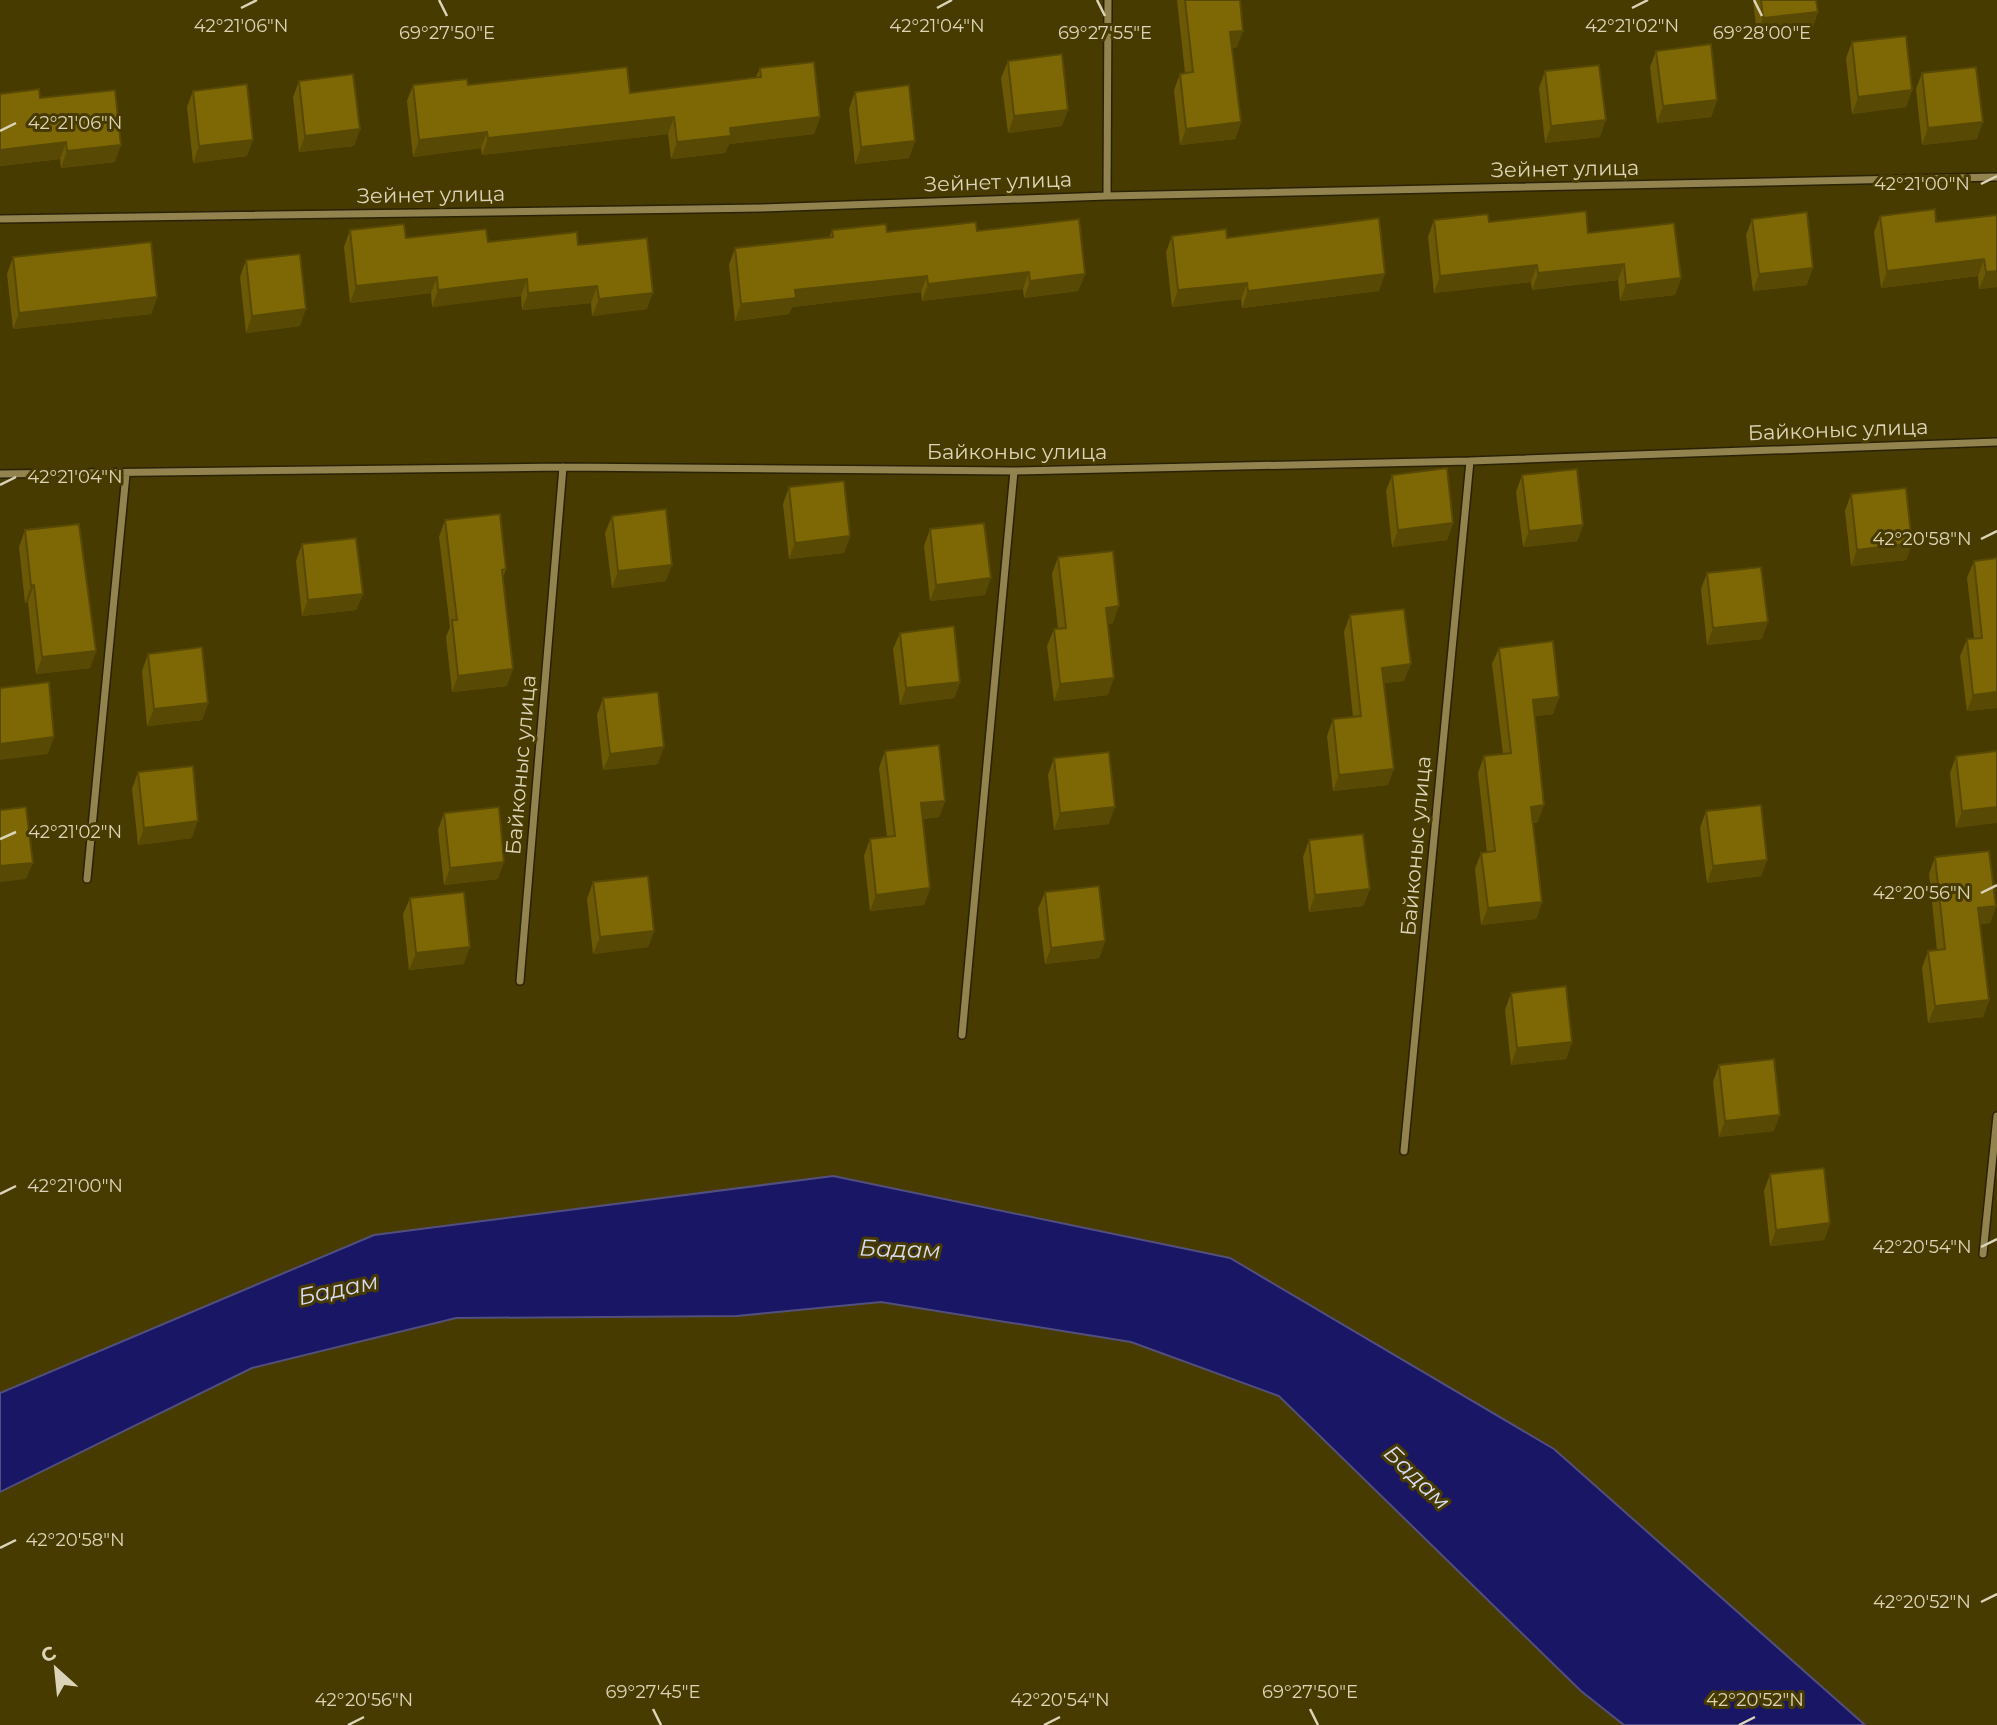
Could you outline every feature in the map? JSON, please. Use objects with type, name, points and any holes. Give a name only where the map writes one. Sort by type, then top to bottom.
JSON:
[{"type":"street","points":[[1107,196],[1108,0]]},
{"type":"street","name":"Зейнет улица","points":[[0,219],[761,208],[1107,196],[1997,177]]},
{"type":"street","name":"Байконыс улица","points":[[0,474],[563,467],[1014,471],[1471,461],[1997,442]]},
{"type":"street","name":"Байконыс улица","points":[[1404,1152],[1471,461]]},
{"type":"street","name":"Байконыс улица","points":[[520,981],[563,467]]},
{"type":"street","points":[[962,1035],[1014,471]]},
{"type":"street","points":[[87,879],[126,474]]},
{"type":"street","points":[[1983,1254],[1997,1116]]},
{"type":"water","name":"Бадам","points":[[833,1176],[1230,1258],[1554,1449],[1865,1725],[1624,1725],[1581,1691],[1279,1396],[1131,1342],[881,1302],[737,1316],[456,1318],[252,1368],[0,1492],[0,1393],[374,1235]]},
{"type":"building","points":[[1185,0],[1240,0],[1243,31],[1230,32],[1241,122],[1186,129],[1180,74],[1193,72]]},
{"type":"building","points":[[1761,0],[1816,0],[1818,12],[1763,18]]},
{"type":"building","points":[[1906,36],[1912,90],[1858,97],[1852,42]]},
{"type":"building","points":[[1711,44],[1717,100],[1663,106],[1656,51]]},
{"type":"building","points":[[1062,54],[1068,110],[1014,116],[1008,61]]},
{"type":"building","points":[[814,62],[820,117],[730,128],[731,136],[677,142],[674,117],[488,138],[487,132],[419,140],[413,85],[467,79],[468,85],[627,67],[630,93],[761,77],[760,68]]},
{"type":"building","points":[[1599,65],[1606,120],[1551,126],[1545,71]]},
{"type":"building","points":[[1976,67],[1983,122],[1928,128],[1922,73]]},
{"type":"building","points":[[353,74],[360,129],[305,136],[299,81]]},
{"type":"building","points":[[247,84],[253,140],[199,146],[193,91]]},
{"type":"building","points":[[909,85],[915,141],[861,147],[855,92]]},
{"type":"building","points":[[39,89],[40,98],[115,90],[121,145],[67,151],[66,142],[0,150],[0,94]]},
{"type":"building","points":[[1935,209],[1936,222],[1997,215],[1997,271],[1986,272],[1984,259],[1887,271],[1880,216]]},
{"type":"building","points":[[1586,211],[1588,233],[1674,223],[1681,278],[1626,285],[1624,264],[1538,273],[1537,265],[1440,276],[1434,220],[1488,214],[1489,222]]},
{"type":"building","points":[[1807,212],[1813,268],[1759,274],[1752,219]]},
{"type":"building","points":[[1379,218],[1385,274],[1248,291],[1247,283],[1178,290],[1172,236],[1226,229],[1227,238]]},
{"type":"building","points":[[1079,219],[1085,274],[1030,281],[1029,272],[928,284],[927,276],[795,290],[796,298],[741,304],[735,248],[833,237],[832,230],[886,224],[887,232],[976,222],[977,231]]},
{"type":"building","points":[[404,224],[406,238],[486,229],[488,242],[577,232],[578,245],[647,238],[653,293],[599,299],[597,286],[528,293],[527,279],[438,290],[437,277],[356,286],[350,230]]},
{"type":"building","points":[[151,242],[157,297],[19,313],[13,257]]},
{"type":"building","points":[[300,254],[306,309],[252,316],[246,260]]},
{"type":"building","points":[[1447,468],[1453,523],[1398,530],[1392,475]]},
{"type":"building","points":[[1577,469],[1583,525],[1529,531],[1522,475]]},
{"type":"building","points":[[844,481],[850,536],[795,543],[789,487]]},
{"type":"building","points":[[1906,488],[1912,543],[1857,550],[1851,494]]},
{"type":"building","points":[[666,509],[672,565],[618,571],[612,516]]},
{"type":"building","points":[[500,514],[506,569],[502,570],[513,669],[458,676],[452,620],[457,620],[445,520]]},
{"type":"building","points":[[984,523],[991,578],[936,585],[930,529]]},
{"type":"building","points":[[79,524],[96,651],[42,657],[25,530]]},
{"type":"building","points":[[356,538],[363,594],[308,600],[302,544]]},
{"type":"building","points":[[1113,551],[1119,606],[1106,608],[1114,678],[1060,684],[1054,629],[1066,628],[1058,557]]},
{"type":"building","points":[[1997,558],[1997,692],[1973,695],[1967,639],[1982,638],[1974,561]]},
{"type":"building","points":[[1761,567],[1768,622],[1713,628],[1707,573]]},
{"type":"building","points":[[1404,609],[1411,664],[1382,668],[1394,769],[1339,775],[1333,719],[1361,716],[1350,615]]},
{"type":"building","points":[[954,626],[960,682],[906,688],[900,633]]},
{"type":"building","points":[[1553,641],[1559,697],[1533,700],[1544,805],[1531,807],[1542,902],[1488,908],[1481,853],[1495,851],[1484,756],[1511,753],[1499,648]]},
{"type":"building","points":[[202,647],[208,703],[154,709],[148,654]]},
{"type":"building","points":[[49,682],[54,737],[0,744],[0,688]]},
{"type":"building","points":[[658,692],[664,747],[610,754],[603,698]]},
{"type":"building","points":[[939,745],[945,801],[921,803],[930,888],[876,895],[870,839],[895,836],[885,751]]},
{"type":"building","points":[[1997,751],[1997,807],[1962,811],[1956,756]]},
{"type":"building","points":[[1109,752],[1115,807],[1060,813],[1054,758]]},
{"type":"building","points":[[193,766],[198,821],[144,828],[138,772]]},
{"type":"building","points":[[1761,805],[1767,860],[1713,866],[1706,811]]},
{"type":"building","points":[[26,807],[33,863],[0,866],[0,810]]},
{"type":"building","points":[[499,807],[504,862],[450,868],[444,813]]},
{"type":"building","points":[[1363,834],[1370,889],[1315,895],[1309,840]]},
{"type":"building","points":[[1989,851],[1996,906],[1978,908],[1989,1000],[1935,1006],[1928,951],[1945,949],[1935,857]]},
{"type":"building","points":[[648,876],[654,931],[600,937],[593,882]]},
{"type":"building","points":[[1099,886],[1105,941],[1051,948],[1045,892]]},
{"type":"building","points":[[464,892],[470,947],[416,953],[410,898]]},
{"type":"building","points":[[1566,986],[1572,1042],[1517,1048],[1511,993]]},
{"type":"building","points":[[1774,1059],[1780,1115],[1725,1121],[1719,1065]]},
{"type":"building","points":[[1824,1168],[1830,1223],[1776,1230],[1770,1174]]}]
